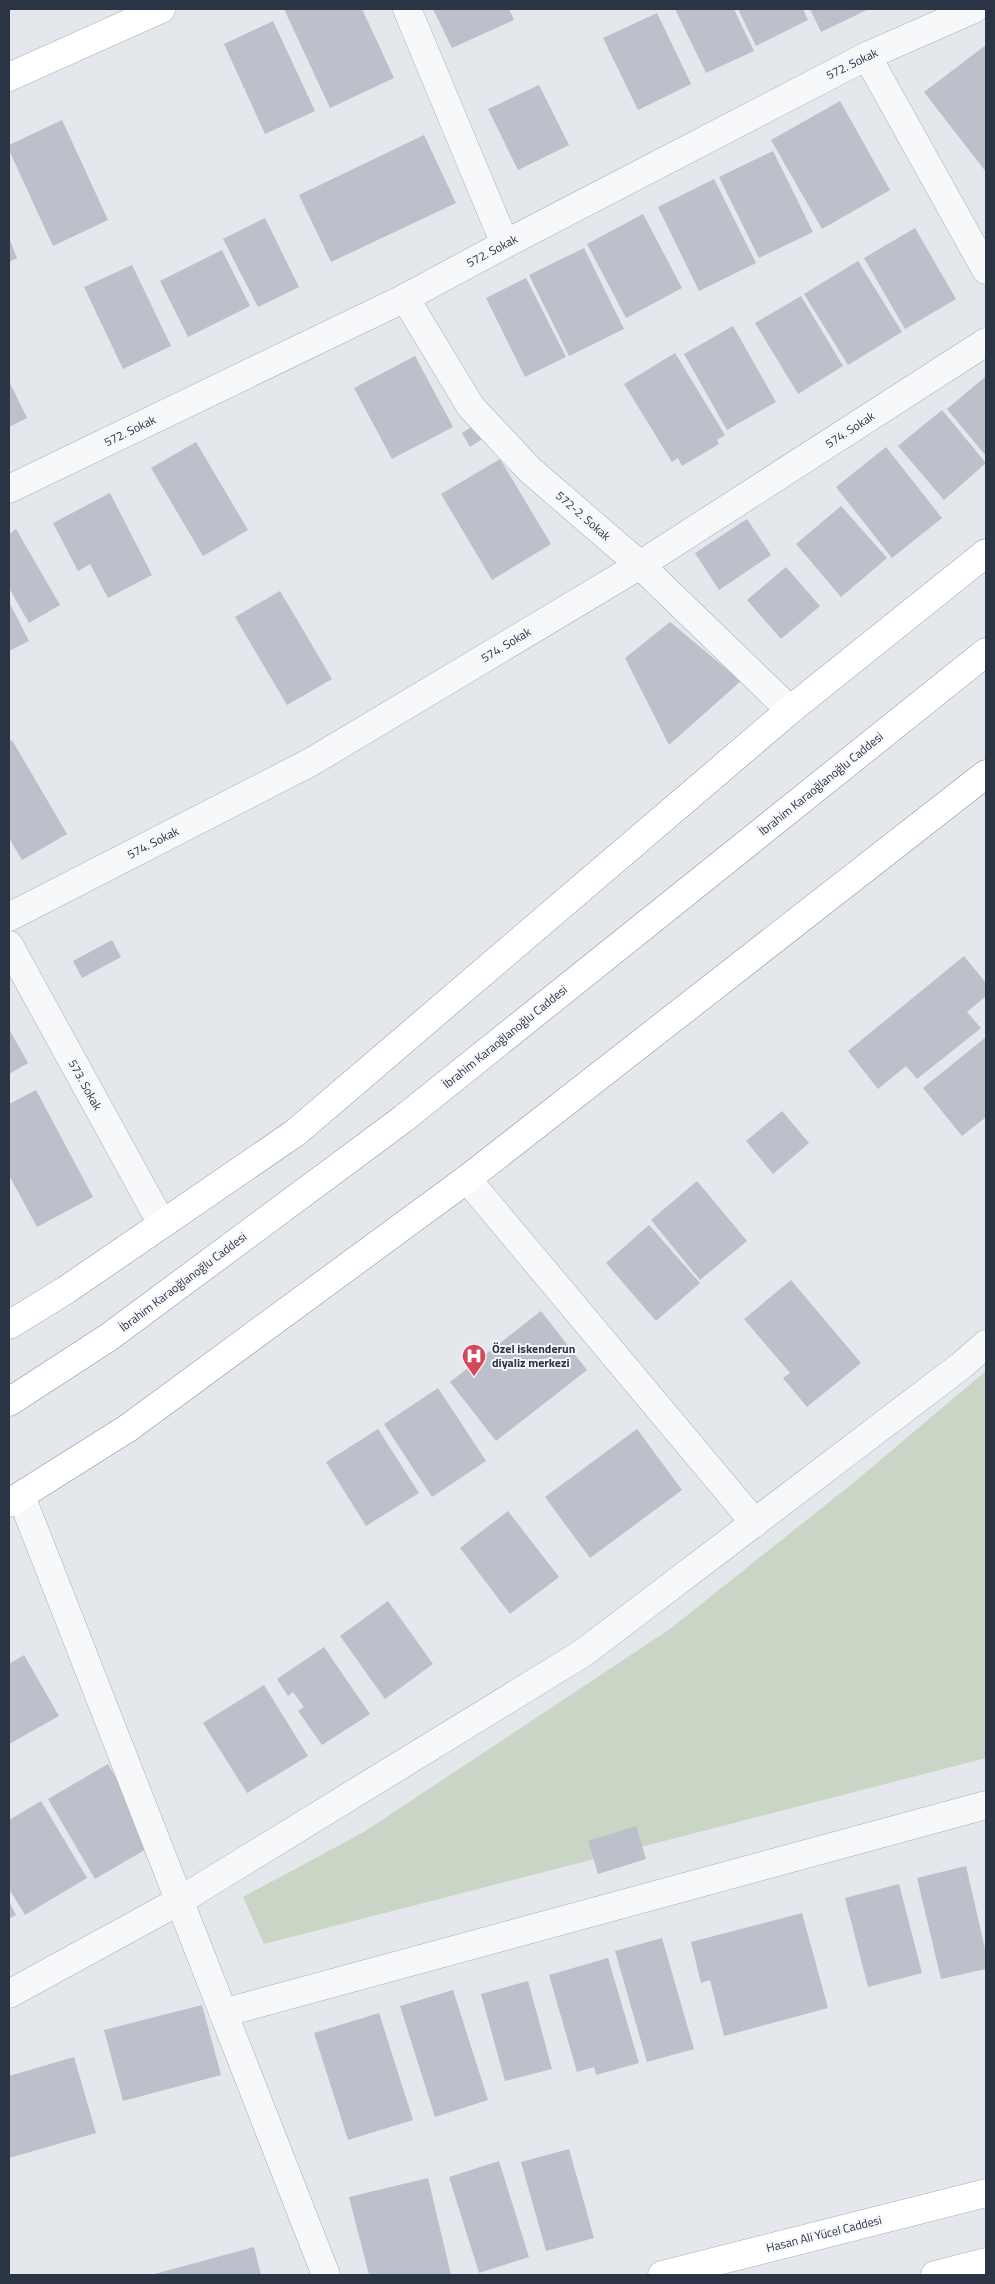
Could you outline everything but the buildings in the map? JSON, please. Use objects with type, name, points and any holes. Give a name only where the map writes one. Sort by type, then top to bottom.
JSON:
[{"type":"main road","points":[[9,77],[161,9]]},
{"type":"main road","points":[[9,1325],[66,1290],[296,1133],[790,710],[986,553]]},
{"type":"main road","name":"İbrahim Karaoğlanoğlu Caddesi","points":[[9,1402],[109,1337],[403,1119],[986,652]]},
{"type":"main road","points":[[15,1499],[128,1428],[467,1178],[986,774]]},
{"type":"main road","name":"Hasan Ali Yücel Caddesi","points":[[662,2275],[986,2193]]},
{"type":"main road","points":[[935,2275],[986,2262]]},
{"type":"street","points":[[406,9],[504,244]]},
{"type":"street","name":"572. Sokak","points":[[9,489],[405,298],[504,244],[866,56],[974,9]]},
{"type":"street","points":[[866,56],[986,270]]},
{"type":"street","name":"572-2. Sokak","points":[[405,298],[471,407],[530,470],[640,565],[790,710]]},
{"type":"street","name":"574. Sokak","points":[[9,917],[311,762],[640,565],[986,342]]},
{"type":"street","name":"573. Sokak","points":[[9,945],[162,1224]]},
{"type":"street","points":[[467,1178],[755,1522]]},
{"type":"street","points":[[9,1994],[179,1901],[583,1653],[986,1344]]},
{"type":"street","points":[[15,1499],[179,1901],[326,2275]]},
{"type":"street","points":[[223,2014],[986,1805]]},
{"type":"green space","points":[[986,1371],[986,1758],[264,1944],[243,1897],[364,1832],[670,1629],[853,1483]]},
{"type":"place","name":"Özel iskenderun diyaliz merkezi","points":[[474,1377]]}]
